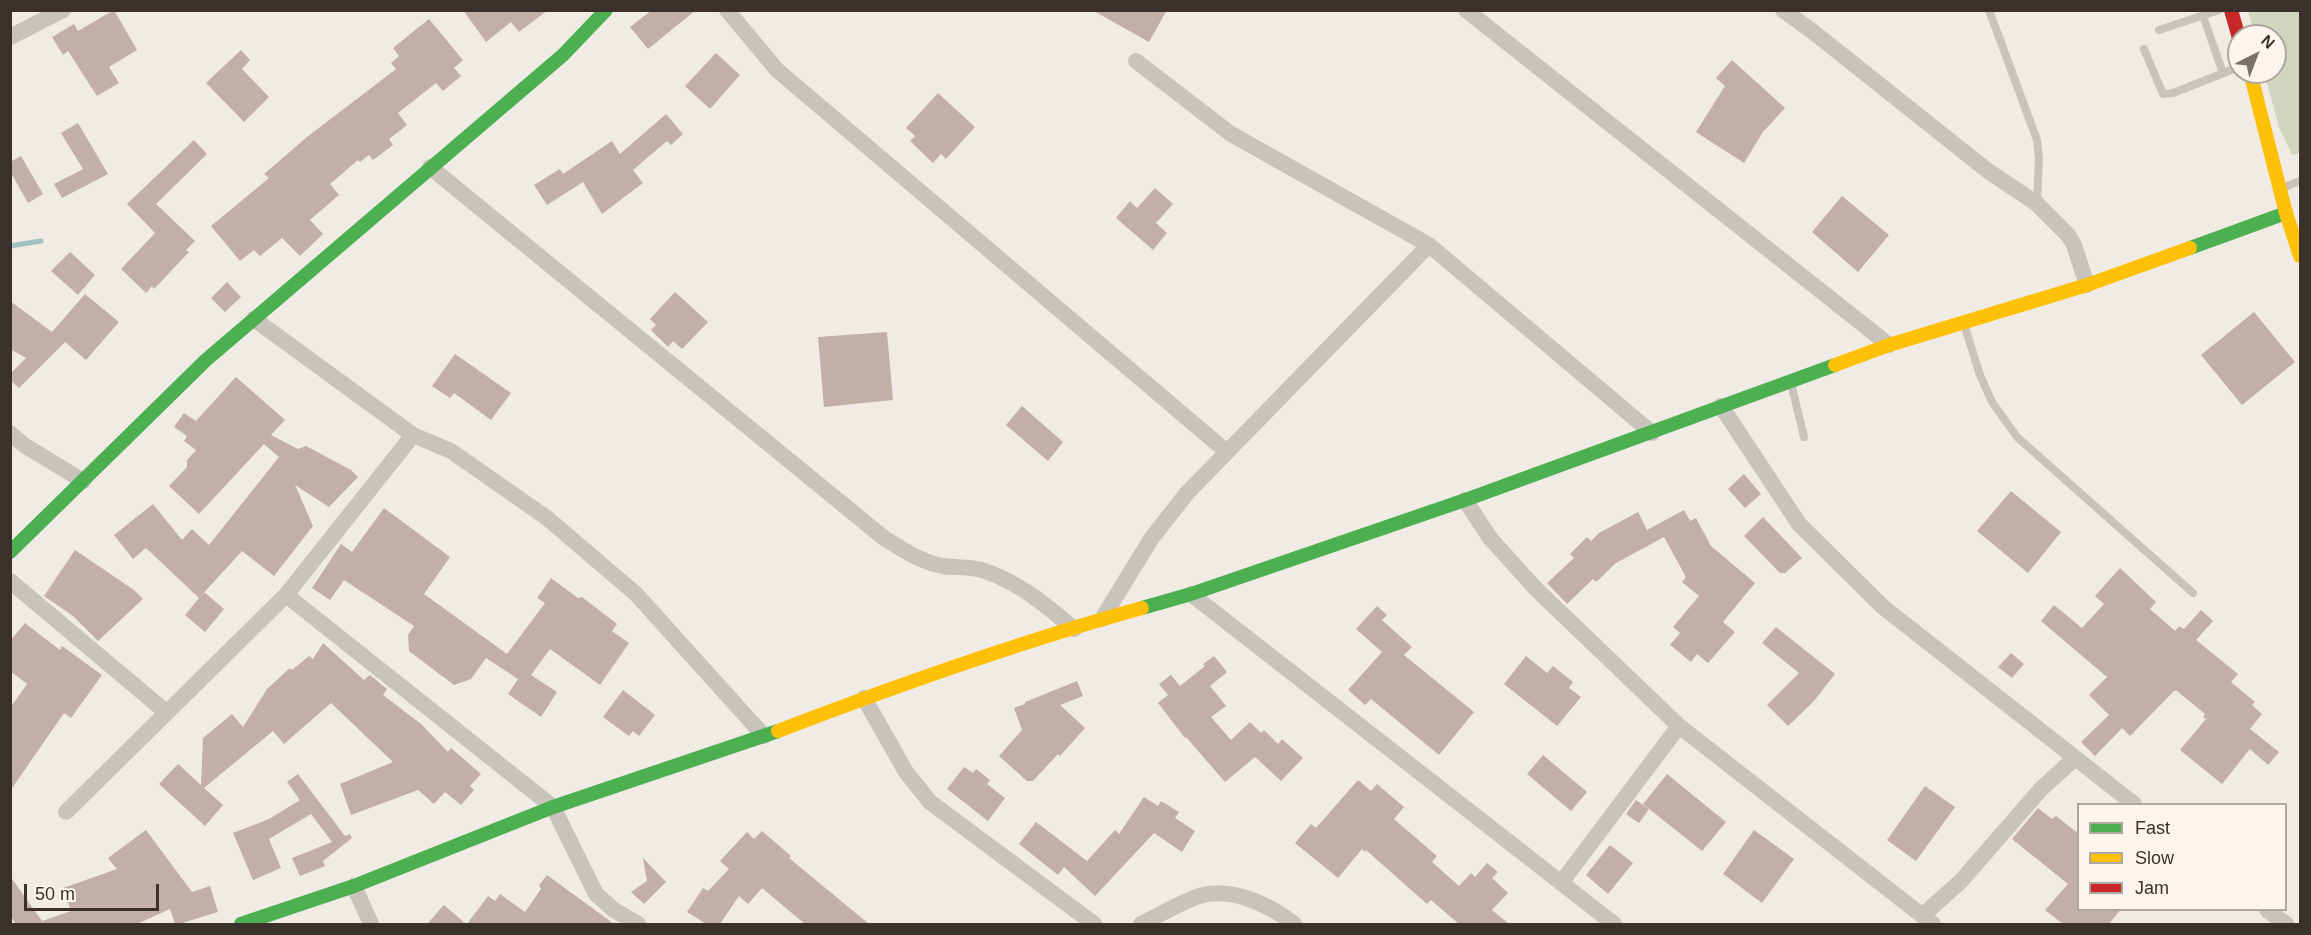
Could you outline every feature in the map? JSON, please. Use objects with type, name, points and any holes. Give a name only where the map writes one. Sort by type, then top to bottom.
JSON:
[{"type":"street","points":[[10,37],[63,10]]},
{"type":"street","points":[[10,552],[206,360],[563,55],[606,10]]},
{"type":"street","points":[[727,10],[777,70],[1227,452]]},
{"type":"street","points":[[1466,10],[1889,345]]},
{"type":"street","points":[[1783,10],[1988,171],[2037,203],[2068,235],[2074,245],[2087,285]]},
{"type":"street","points":[[1136,61],[1231,134],[1429,245],[1653,433]]},
{"type":"street","points":[[2253,84],[2286,213],[2301,256]]},
{"type":"street","points":[[430,167],[884,538],[914,557],[940,565],[983,570],[1015,584],[1041,601],[1074,629]]},
{"type":"street","points":[[241,924],[354,886],[554,807],[708,753],[764,736],[864,698],[1102,619],[1191,594],[1653,433],[1889,345],[2087,285],[2286,213]]},
{"type":"street","points":[[1102,619],[1151,539],[1187,493],[1429,245]]},
{"type":"street","points":[[254,319],[413,435],[451,451],[537,512],[636,594],[764,736]]},
{"type":"street","points":[[1721,406],[1799,524],[1883,607],[2133,803]]},
{"type":"street","points":[[10,433],[24,445],[83,481]]},
{"type":"street","points":[[66,812],[286,595],[413,435]]},
{"type":"street","points":[[1465,500],[1490,538],[1536,589],[1679,726],[1927,920],[2041,789],[2075,758]]},
{"type":"street","points":[[10,581],[166,712]]},
{"type":"street","points":[[1191,594],[1614,924]]},
{"type":"street","points":[[286,595],[554,807],[596,894],[614,910],[638,924]]},
{"type":"street","points":[[864,698],[906,772],[930,802],[1094,924]]},
{"type":"street","points":[[1561,883],[1679,726]]},
{"type":"street","points":[[354,886],[371,924]]},
{"type":"street","points":[[1140,924],[1201,896],[1224,894],[1254,901],[1281,914],[1294,924]]},
{"type":"street","points":[[2270,911],[2286,924]]},
{"type":"lane","points":[[1989,10],[2037,140],[2039,159],[2037,203]]},
{"type":"lane","points":[[2159,30],[2219,10]]},
{"type":"lane","points":[[2203,16],[2223,73]]},
{"type":"lane","points":[[2144,49],[2163,94],[2173,93],[2227,72]]},
{"type":"lane","points":[[2281,188],[2301,181]]},
{"type":"lane","points":[[1964,323],[1980,375],[1992,402],[2017,437],[2193,593]]},
{"type":"lane","points":[[1791,382],[1804,437]]},
{"type":"green space","points":[[2248,11],[2300,11],[2300,153],[2292,155],[2279,127],[2267,84],[2287,84],[2287,24],[2252,24]]},
{"type":"building","points":[[114,10],[137,50],[109,67],[119,83],[97,96],[68,51],[63,55],[52,37],[74,24],[78,31]]},
{"type":"building","points":[[463,10],[548,10],[519,32],[511,22],[486,42]]},
{"type":"building","points":[[652,10],[696,10],[648,49],[630,27]]},
{"type":"building","points":[[1092,10],[1167,10],[1149,42]]},
{"type":"building","points":[[429,19],[463,60],[454,68],[461,76],[443,91],[436,83],[398,113],[407,125],[389,139],[393,145],[373,160],[369,155],[360,162],[358,160],[330,184],[339,195],[310,220],[323,234],[300,256],[282,238],[260,256],[254,250],[240,261],[211,226],[269,178],[264,174],[307,137],[396,69],[391,63],[399,56],[393,48]]},
{"type":"building","points":[[241,50],[250,60],[242,69],[269,97],[244,122],[206,83]]},
{"type":"building","points":[[716,53],[740,75],[710,109],[685,86]]},
{"type":"building","points":[[1732,60],[1785,108],[1763,132],[1744,163],[1696,132],[1725,86],[1716,78]]},
{"type":"building","points":[[938,93],[975,127],[946,159],[941,154],[933,163],[910,141],[915,136],[906,128]]},
{"type":"building","points":[[666,114],[683,134],[671,145],[667,141],[633,170],[643,183],[602,214],[583,182],[547,205],[534,185],[560,169],[563,174],[612,141],[620,154]]},
{"type":"building","points":[[78,123],[108,174],[62,198],[54,184],[83,169],[61,133]]},
{"type":"building","points":[[194,140],[207,154],[156,204],[195,241],[186,250],[189,252],[154,289],[152,286],[146,293],[121,269],[155,233],[127,204]]},
{"type":"building","points":[[21,156],[43,194],[28,203],[10,171],[10,162]]},
{"type":"building","points":[[1155,188],[1173,204],[1156,223],[1167,233],[1153,250],[1116,218],[1130,201],[1137,208]]},
{"type":"building","points":[[1842,196],[1889,235],[1858,272],[1812,232]]},
{"type":"building","points":[[70,252],[95,275],[78,295],[51,271]]},
{"type":"building","points":[[227,282],[241,297],[225,312],[211,298]]},
{"type":"building","points":[[675,292],[708,322],[682,349],[673,341],[668,347],[651,330],[656,325],[650,319]]},
{"type":"building","points":[[85,294],[119,322],[86,360],[65,342],[19,388],[10,380],[10,374],[26,358],[10,349],[10,301],[52,332]]},
{"type":"building","points":[[2254,312],[2295,362],[2242,405],[2201,355]]},
{"type":"building","points":[[887,332],[893,400],[824,407],[818,337]]},
{"type":"building","points":[[455,354],[511,393],[491,420],[454,393],[450,398],[432,386]]},
{"type":"building","points":[[236,377],[285,420],[271,435],[298,449],[306,446],[351,470],[358,477],[329,507],[295,485],[313,526],[274,576],[242,551],[199,598],[146,548],[133,559],[114,535],[153,504],[182,540],[192,529],[209,545],[279,457],[264,444],[199,514],[169,486],[187,467],[187,460],[196,450],[184,441],[187,436],[174,427],[184,413],[196,421]]},
{"type":"building","points":[[1022,406],[1063,442],[1048,461],[1006,425]]},
{"type":"building","points":[[1744,474],[1761,494],[1745,508],[1728,489]]},
{"type":"building","points":[[2011,491],[2061,532],[2028,573],[1977,531]]},
{"type":"building","points":[[384,508],[450,557],[424,594],[507,654],[545,603],[537,598],[551,578],[578,598],[582,597],[617,624],[612,631],[629,643],[600,685],[550,649],[531,675],[557,692],[541,717],[508,694],[518,679],[486,658],[471,679],[454,685],[409,651],[408,635],[414,626],[344,580],[330,600],[312,588],[341,544],[352,552]]},
{"type":"building","points":[[1684,510],[1690,521],[1696,518],[1711,546],[1755,583],[1723,622],[1735,632],[1708,663],[1697,654],[1691,662],[1670,645],[1680,633],[1673,627],[1699,596],[1682,582],[1686,577],[1664,537],[1616,563],[1596,582],[1593,579],[1567,604],[1547,583],[1574,558],[1570,554],[1587,537],[1591,541],[1599,533],[1638,512],[1647,530]]},
{"type":"building","points":[[1763,517],[1802,558],[1785,573],[1780,573],[1744,536]]},
{"type":"building","points":[[75,550],[134,590],[143,599],[98,641],[73,616],[44,596]]},
{"type":"building","points":[[2120,568],[2156,602],[2150,609],[2175,631],[2179,626],[2184,629],[2201,610],[2213,621],[2196,640],[2238,674],[2231,682],[2255,702],[2252,705],[2262,714],[2250,729],[2279,752],[2268,765],[2250,749],[2222,784],[2180,750],[2206,719],[2203,717],[2205,714],[2177,691],[2174,691],[2130,736],[2122,728],[2095,756],[2081,742],[2109,715],[2089,695],[2107,677],[2041,621],[2054,605],[2082,628],[2104,604],[2095,596]]},
{"type":"building","points":[[204,592],[224,609],[205,632],[185,615]]},
{"type":"building","points":[[1377,606],[1387,615],[1382,620],[1412,647],[1404,655],[1474,712],[1439,755],[1371,699],[1365,705],[1348,690],[1382,652],[1356,629]]},
{"type":"building","points":[[25,623],[60,650],[62,646],[102,675],[71,718],[64,713],[10,791],[10,708],[27,684],[10,671],[10,641]]},
{"type":"building","points":[[1776,627],[1835,674],[1814,701],[1788,726],[1767,705],[1799,673],[1762,643]]},
{"type":"building","points":[[323,643],[364,680],[370,675],[387,689],[383,695],[421,724],[448,752],[451,748],[481,774],[470,786],[474,790],[461,805],[445,792],[434,804],[418,790],[351,815],[340,784],[393,762],[331,703],[284,744],[273,731],[204,788],[223,805],[205,826],[159,784],[178,764],[201,785],[203,738],[232,714],[243,727],[267,689],[290,668],[292,670],[309,656],[313,659]]},
{"type":"building","points":[[2011,653],[2024,664],[2012,678],[1998,667]]},
{"type":"building","points":[[1214,656],[1227,672],[1210,686],[1226,706],[1211,717],[1231,740],[1250,722],[1261,733],[1264,730],[1278,744],[1282,739],[1303,758],[1281,781],[1255,757],[1225,782],[1185,738],[1158,703],[1168,695],[1159,684],[1171,675],[1180,686]]},
{"type":"building","points":[[1526,656],[1547,673],[1553,666],[1573,682],[1569,688],[1581,697],[1557,726],[1504,684]]},
{"type":"building","points":[[1077,681],[1083,696],[1060,705],[1085,728],[1033,781],[1027,781],[999,756],[1022,730],[1014,708]]},
{"type":"building","points":[[623,690],[655,715],[639,736],[633,731],[629,736],[603,717]]},
{"type":"building","points":[[1543,755],[1587,792],[1571,811],[1527,774]]},
{"type":"building","points":[[964,767],[973,773],[976,769],[990,780],[987,784],[1005,798],[988,821],[947,789]]},
{"type":"building","points":[[298,774],[345,836],[350,834],[352,838],[323,861],[325,866],[300,876],[292,858],[332,842],[311,814],[269,839],[281,868],[253,880],[233,833],[269,819],[300,800],[287,782]]},
{"type":"building","points":[[1667,774],[1726,822],[1702,851],[1643,804]]},
{"type":"building","points":[[1358,780],[1371,791],[1377,784],[1404,807],[1394,819],[1437,856],[1432,862],[1459,886],[1471,873],[1475,877],[1487,863],[1498,872],[1492,878],[1508,893],[1492,910],[1509,924],[1459,924],[1431,900],[1427,904],[1366,850],[1365,852],[1362,849],[1338,878],[1295,843],[1311,824],[1316,828]]},
{"type":"building","points":[[1925,786],[1955,807],[1916,861],[1887,840]]},
{"type":"building","points":[[1144,797],[1158,806],[1161,801],[1179,812],[1175,818],[1195,831],[1182,852],[1154,833],[1095,896],[1064,867],[1058,875],[1019,844],[1036,822],[1087,861],[1115,830],[1119,834]]},
{"type":"building","points":[[1636,800],[1649,809],[1639,823],[1626,814]]},
{"type":"building","points":[[2038,808],[2052,819],[2056,816],[2077,832],[2077,911],[2119,911],[2109,924],[2063,924],[2045,910],[2068,884],[2012,839]]},
{"type":"building","points":[[146,830],[192,892],[210,886],[218,912],[179,924],[175,924],[170,909],[137,924],[15,924],[10,913],[10,876],[42,921],[71,911],[63,888],[117,869],[108,858]]},
{"type":"building","points":[[1754,830],[1794,859],[1762,903],[1723,874]]},
{"type":"building","points":[[762,831],[791,856],[789,858],[869,924],[805,924],[762,888],[748,904],[739,896],[720,924],[706,924],[687,912],[703,888],[708,891],[729,869],[720,861],[747,832],[754,839]]},
{"type":"building","points":[[1610,845],[1633,863],[1608,894],[1586,875]]},
{"type":"building","points":[[643,858],[666,882],[644,904],[631,892],[647,881]]},
{"type":"building","points":[[547,875],[614,924],[467,924],[488,896],[495,901],[500,894],[525,912],[541,889],[539,885]]},
{"type":"building","points":[[444,905],[466,924],[427,924]]},
{"type":"waterway","points":[[10,246],[41,241]]},
{"type":"traffic: fast","points":[[10,552],[206,360],[563,55],[606,10]]},
{"type":"traffic: fast","points":[[2190,248],[2286,213]]},
{"type":"traffic: fast","points":[[1142,608],[1191,594],[1465,500],[1835,365]]},
{"type":"traffic: fast","points":[[241,924],[354,886],[553,807],[778,731]]},
{"type":"traffic: slow","points":[[2253,84],[2286,213],[2300,256]]},
{"type":"traffic: slow","points":[[1835,365],[1889,345],[2087,285],[2190,248]]},
{"type":"traffic: slow","points":[[778,731],[959,665],[1142,608]]},
{"type":"traffic: jam","points":[[2231,10],[2235,24]]}]
